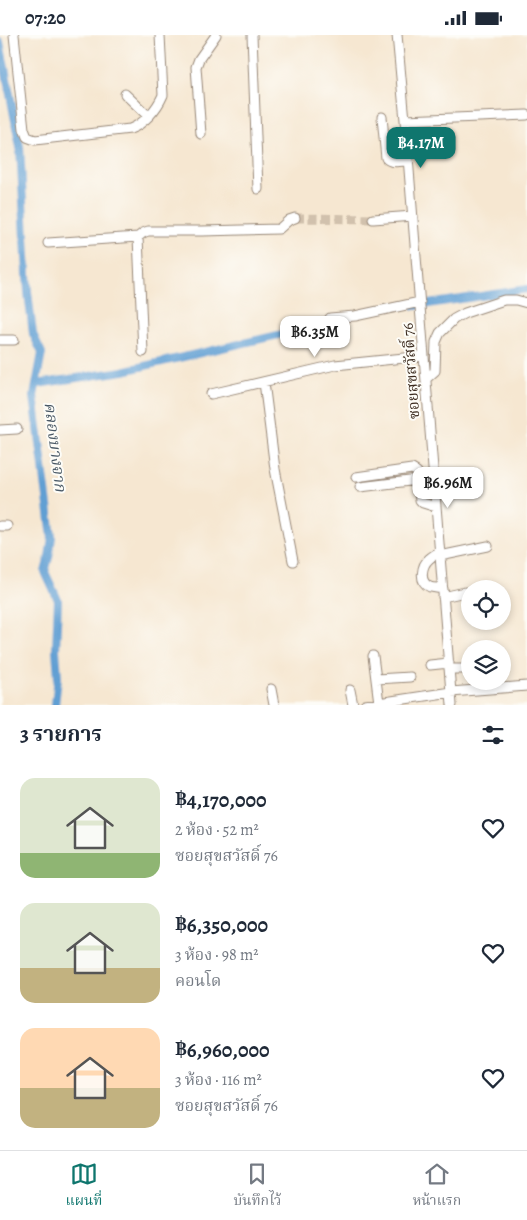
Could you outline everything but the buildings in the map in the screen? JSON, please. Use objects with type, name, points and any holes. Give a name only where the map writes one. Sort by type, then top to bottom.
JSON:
[{"type":"street","points":[[14,35],[24,129],[27,137],[35,140],[130,129],[139,125],[164,95],[160,35]]},
{"type":"street","points":[[200,133],[196,67],[198,59],[216,35]]},
{"type":"street","points":[[252,35],[258,189]]},
{"type":"street","name":"ซอยสุขสวัสดิ์ 76","points":[[397,35],[451,692],[455,705]]},
{"type":"street","points":[[125,94],[148,116]]},
{"type":"street","points":[[405,120],[527,115]]},
{"type":"street","points":[[382,117],[386,158],[388,161],[408,161]]},
{"type":"street","points":[[373,219],[413,216]]},
{"type":"street","points":[[48,243],[138,237],[148,231],[278,229],[289,219],[295,218]]},
{"type":"street","points":[[138,237],[143,352]]},
{"type":"street","points":[[426,379],[434,371],[436,342],[440,333],[454,319],[465,313],[504,300],[516,300],[527,303]]},
{"type":"street","points":[[330,318],[355,316],[420,303]]},
{"type":"street","points":[[0,340],[14,340]]},
{"type":"street","points":[[211,394],[335,365],[424,356]]},
{"type":"street","points":[[264,382],[275,469],[293,561]]},
{"type":"street","points":[[0,429],[17,429]]},
{"type":"street","points":[[356,477],[412,469],[417,472],[420,500],[423,503],[436,507]]},
{"type":"street","points":[[360,487],[418,480]]},
{"type":"street","points":[[461,593],[443,593],[425,584],[422,575],[424,565],[428,559],[440,554],[488,546]]},
{"type":"street","points":[[373,656],[379,703]]},
{"type":"street","points":[[430,665],[461,668]]},
{"type":"street","points":[[376,679],[410,677]]},
{"type":"street","points":[[365,705],[423,701],[451,692],[527,686]]},
{"type":"street","points":[[271,689],[274,705]]},
{"type":"street","points":[[350,690],[353,705]]},
{"type":"waterway","name":"คลองบางจาก","points":[[0,42],[20,147],[28,292],[33,334],[42,353],[34,396],[52,537],[45,572],[58,600],[56,650],[58,677],[55,705]]},
{"type":"waterway","points":[[415,306],[527,289]]},
{"type":"waterway","points":[[37,384],[123,371],[343,320]]},
{"type":"tunnel","points":[[295,218],[373,219]]}]
